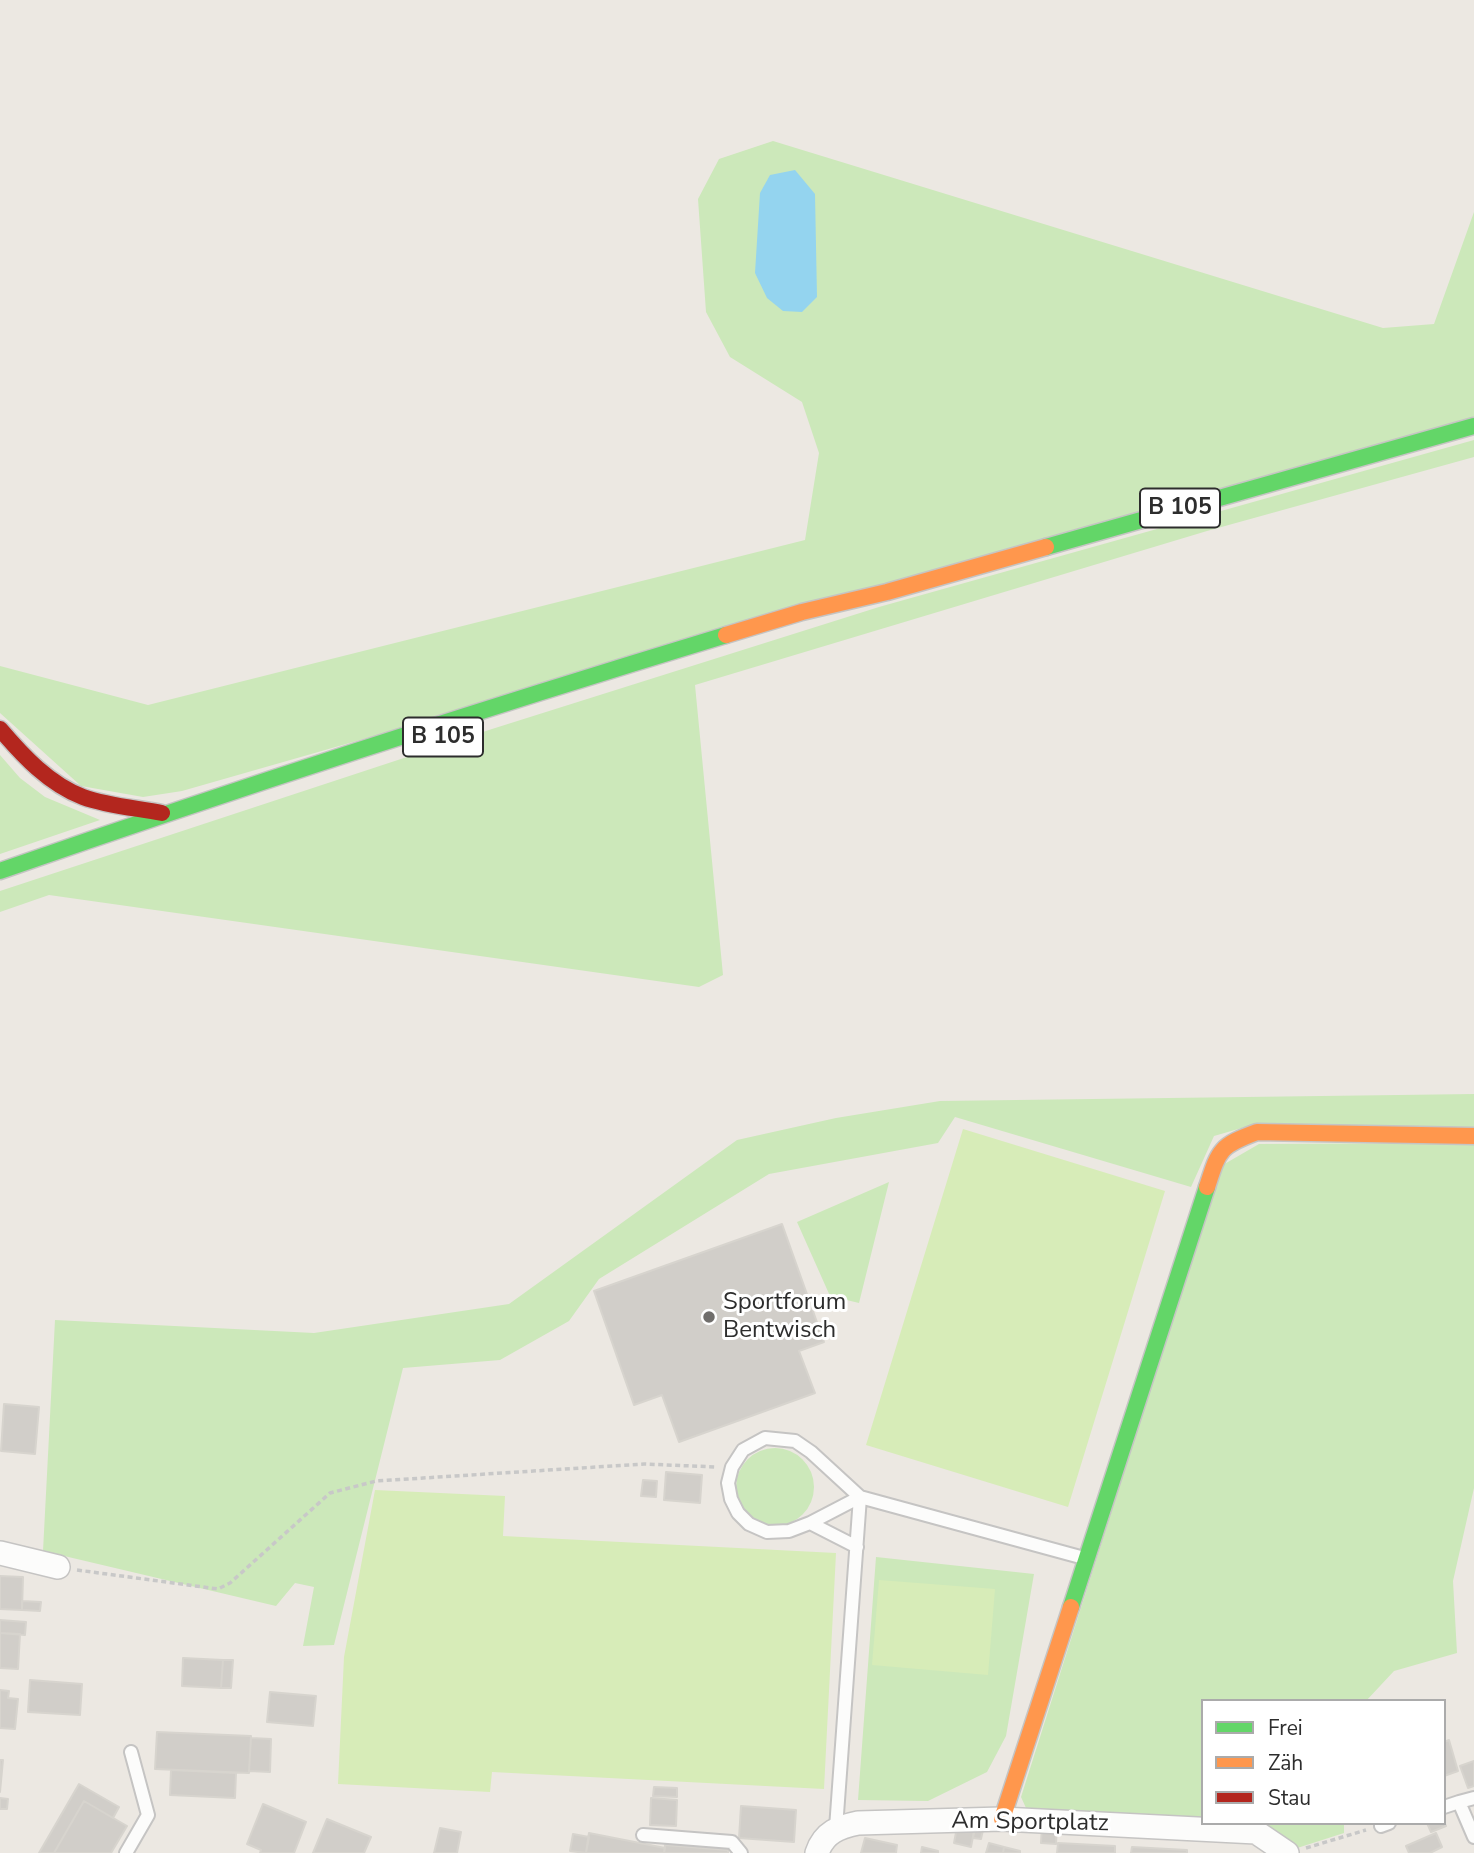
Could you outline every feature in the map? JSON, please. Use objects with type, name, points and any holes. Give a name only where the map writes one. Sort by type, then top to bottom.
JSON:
[{"type":"main road","name":"B 105","points":[[0,871],[164,814],[547,689],[802,612],[887,592],[1474,426]]},
{"type":"main road","name":"B 105","points":[[0,884],[469,728],[808,622],[887,592]]},
{"type":"main road","points":[[0,729],[27,760],[63,787],[95,801],[164,814]]},
{"type":"main road","points":[[1002,1819],[1217,1154],[1236,1140],[1257,1132],[1474,1136]]},
{"type":"street","points":[[0,1553],[58,1567]]},
{"type":"street","name":"Am Sportplatz","points":[[836,1828],[858,1823],[1002,1819],[1256,1832],[1295,1851]]},
{"type":"street","points":[[817,1853],[836,1828]]},
{"type":"lane","points":[[860,1497],[789,1531],[767,1532],[749,1524],[738,1513],[731,1499],[728,1483],[732,1467],[743,1450],[765,1438],[795,1441],[811,1452],[860,1497],[1087,1559]]},
{"type":"lane","points":[[836,1828],[860,1497]]},
{"type":"lane","points":[[810,1523],[857,1547]]},
{"type":"lane","points":[[127,1853],[148,1815],[131,1752]]},
{"type":"lane","points":[[1446,1806],[1474,1798]]},
{"type":"lane","points":[[1459,1802],[1474,1837]]},
{"type":"lane","points":[[643,1835],[732,1842],[741,1853]]},
{"type":"path","points":[[58,1567],[218,1589],[230,1583],[330,1493],[376,1481],[644,1464],[732,1467]]},
{"type":"path","points":[[1295,1851],[1382,1825]]},
{"type":"green space","points":[[773,141],[1383,328],[1434,324],[1474,212],[1474,421],[182,791],[143,797],[81,786],[0,713],[0,666],[148,705],[805,540],[819,453],[802,402],[730,357],[706,312],[698,199],[719,159]]},
{"type":"green space","points":[[1474,440],[1474,457],[1207,531],[695,685],[723,975],[699,987],[49,895],[0,912],[0,891],[492,729],[879,607]]},
{"type":"green space","points":[[0,755],[20,778],[45,797],[100,820],[0,854]]},
{"type":"green space","points":[[1474,1094],[1474,1129],[1259,1123],[1214,1136],[1191,1187],[955,1117],[938,1143],[769,1174],[599,1279],[569,1321],[500,1360],[403,1368],[334,1645],[303,1646],[314,1587],[295,1583],[276,1606],[43,1551],[55,1320],[314,1333],[509,1304],[737,1140],[836,1118],[940,1101]]},
{"type":"green space","points":[[963,1129],[1165,1191],[1068,1507],[866,1445]]},
{"type":"green space","points":[[1474,1143],[1474,1488],[1453,1581],[1457,1653],[1394,1671],[1368,1699],[1201,1699],[1201,1823],[1039,1814],[1026,1808],[1021,1797],[1221,1166],[1259,1144]]},
{"type":"green space","points":[[889,1182],[859,1303],[830,1296],[797,1222]]},
{"type":"green space","points":[[775,1448],[790,1451],[807,1465],[814,1487],[811,1502],[797,1519],[775,1526],[760,1523],[743,1509],[736,1487],[739,1472],[753,1455]]},
{"type":"green space","points":[[375,1490],[505,1496],[503,1536],[836,1553],[824,1789],[492,1772],[490,1792],[338,1784],[344,1657]]},
{"type":"green space","points":[[876,1557],[1034,1574],[1006,1736],[987,1772],[928,1801],[858,1800]]},
{"type":"green space","points":[[879,1580],[995,1589],[988,1675],[872,1665]]},
{"type":"green space","points":[[1261,1825],[1344,1825],[1344,1833],[1291,1850]]},
{"type":"water","points":[[795,170],[815,194],[817,297],[802,312],[783,311],[767,298],[755,273],[760,193],[770,175]]},
{"type":"building","name":"Sportforum Bentwisch","points":[[782,1224],[824,1342],[799,1351],[815,1393],[679,1442],[662,1395],[634,1405],[594,1291]]},
{"type":"building","points":[[4,1404],[39,1407],[35,1454],[1,1451]]},
{"type":"building","points":[[666,1472],[702,1475],[700,1503],[664,1500]]},
{"type":"building","points":[[643,1480],[657,1481],[656,1497],[641,1496]]},
{"type":"building","points":[[0,1576],[23,1577],[22,1610],[0,1609]]},
{"type":"building","points":[[22,1601],[41,1602],[40,1611],[22,1610]]},
{"type":"building","points":[[0,1620],[26,1622],[25,1635],[0,1633]]},
{"type":"building","points":[[0,1633],[20,1634],[18,1669],[0,1668]]},
{"type":"building","points":[[183,1658],[223,1660],[221,1688],[182,1686]]},
{"type":"building","points":[[223,1660],[233,1660],[231,1688],[221,1688]]},
{"type":"building","points":[[30,1680],[82,1684],[80,1715],[28,1712]]},
{"type":"building","points":[[0,1690],[9,1691],[8,1698],[18,1699],[15,1729],[0,1728]]},
{"type":"building","points":[[270,1692],[316,1696],[313,1726],[267,1722]]},
{"type":"building","points":[[157,1732],[251,1736],[249,1773],[155,1769]]},
{"type":"building","points":[[251,1738],[271,1739],[270,1772],[249,1771]]},
{"type":"building","points":[[1449,1740],[1458,1771],[1446,1775],[1446,1741]]},
{"type":"building","points":[[0,1760],[3,1760],[0,1792]]},
{"type":"building","points":[[1474,1761],[1474,1786],[1468,1788],[1460,1766]]},
{"type":"building","points":[[171,1770],[236,1773],[235,1798],[170,1795]]},
{"type":"building","points":[[79,1784],[119,1807],[113,1818],[84,1801],[54,1853],[39,1853]]},
{"type":"building","points":[[654,1787],[677,1788],[677,1797],[653,1796]]},
{"type":"building","points":[[0,1798],[8,1799],[7,1809],[0,1809]]},
{"type":"building","points":[[651,1798],[677,1800],[676,1826],[650,1825]]},
{"type":"building","points":[[84,1801],[127,1826],[111,1853],[54,1853]]},
{"type":"building","points":[[263,1804],[306,1822],[294,1853],[260,1853],[261,1850],[247,1844]]},
{"type":"building","points":[[741,1806],[796,1810],[794,1842],[739,1838]]},
{"type":"building","points":[[327,1819],[371,1837],[364,1853],[313,1853]]},
{"type":"building","points":[[1042,1824],[1057,1825],[1056,1844],[1041,1843]]},
{"type":"building","points":[[1428,1825],[1446,1826],[1431,1832]]},
{"type":"building","points":[[957,1827],[974,1831],[971,1847],[954,1843]]},
{"type":"building","points":[[440,1828],[461,1832],[457,1853],[434,1853]]},
{"type":"building","points":[[975,1828],[983,1830],[981,1839],[973,1838]]},
{"type":"building","points":[[589,1833],[665,1848],[664,1853],[586,1853]]},
{"type":"building","points":[[1436,1833],[1442,1847],[1430,1853],[1409,1853],[1406,1846]]},
{"type":"building","points":[[573,1834],[589,1837],[586,1853],[570,1851]]},
{"type":"building","points":[[865,1838],[897,1845],[896,1853],[861,1853]]},
{"type":"building","points":[[989,1843],[1004,1847],[1003,1853],[986,1853]]},
{"type":"building","points":[[1058,1843],[1115,1846],[1115,1853],[1057,1853]]},
{"type":"building","points":[[665,1845],[728,1850],[728,1853],[664,1853]]},
{"type":"building","points":[[922,1847],[938,1851],[938,1853],[921,1853]]},
{"type":"building","points":[[1004,1847],[1020,1851],[1020,1853],[1003,1853]]},
{"type":"building","points":[[1132,1847],[1187,1850],[1187,1853],[1131,1853]]},
{"type":"traffic: fast","points":[[1046,547],[1474,426]]},
{"type":"traffic: fast","points":[[0,871],[362,749],[726,635]]},
{"type":"traffic: fast","points":[[1071,1607],[1207,1187]]},
{"type":"traffic: slow","points":[[726,635],[1046,547]]},
{"type":"traffic: slow","points":[[1207,1187],[1222,1151],[1235,1141],[1257,1132],[1474,1136]]},
{"type":"traffic: slow","points":[[1002,1819],[1071,1607]]},
{"type":"traffic: jam","points":[[0,729],[37,768],[59,785],[102,803],[162,813]]},
{"type":"place","name":"Sportforum Bentwisch","points":[[709,1317]]}]
